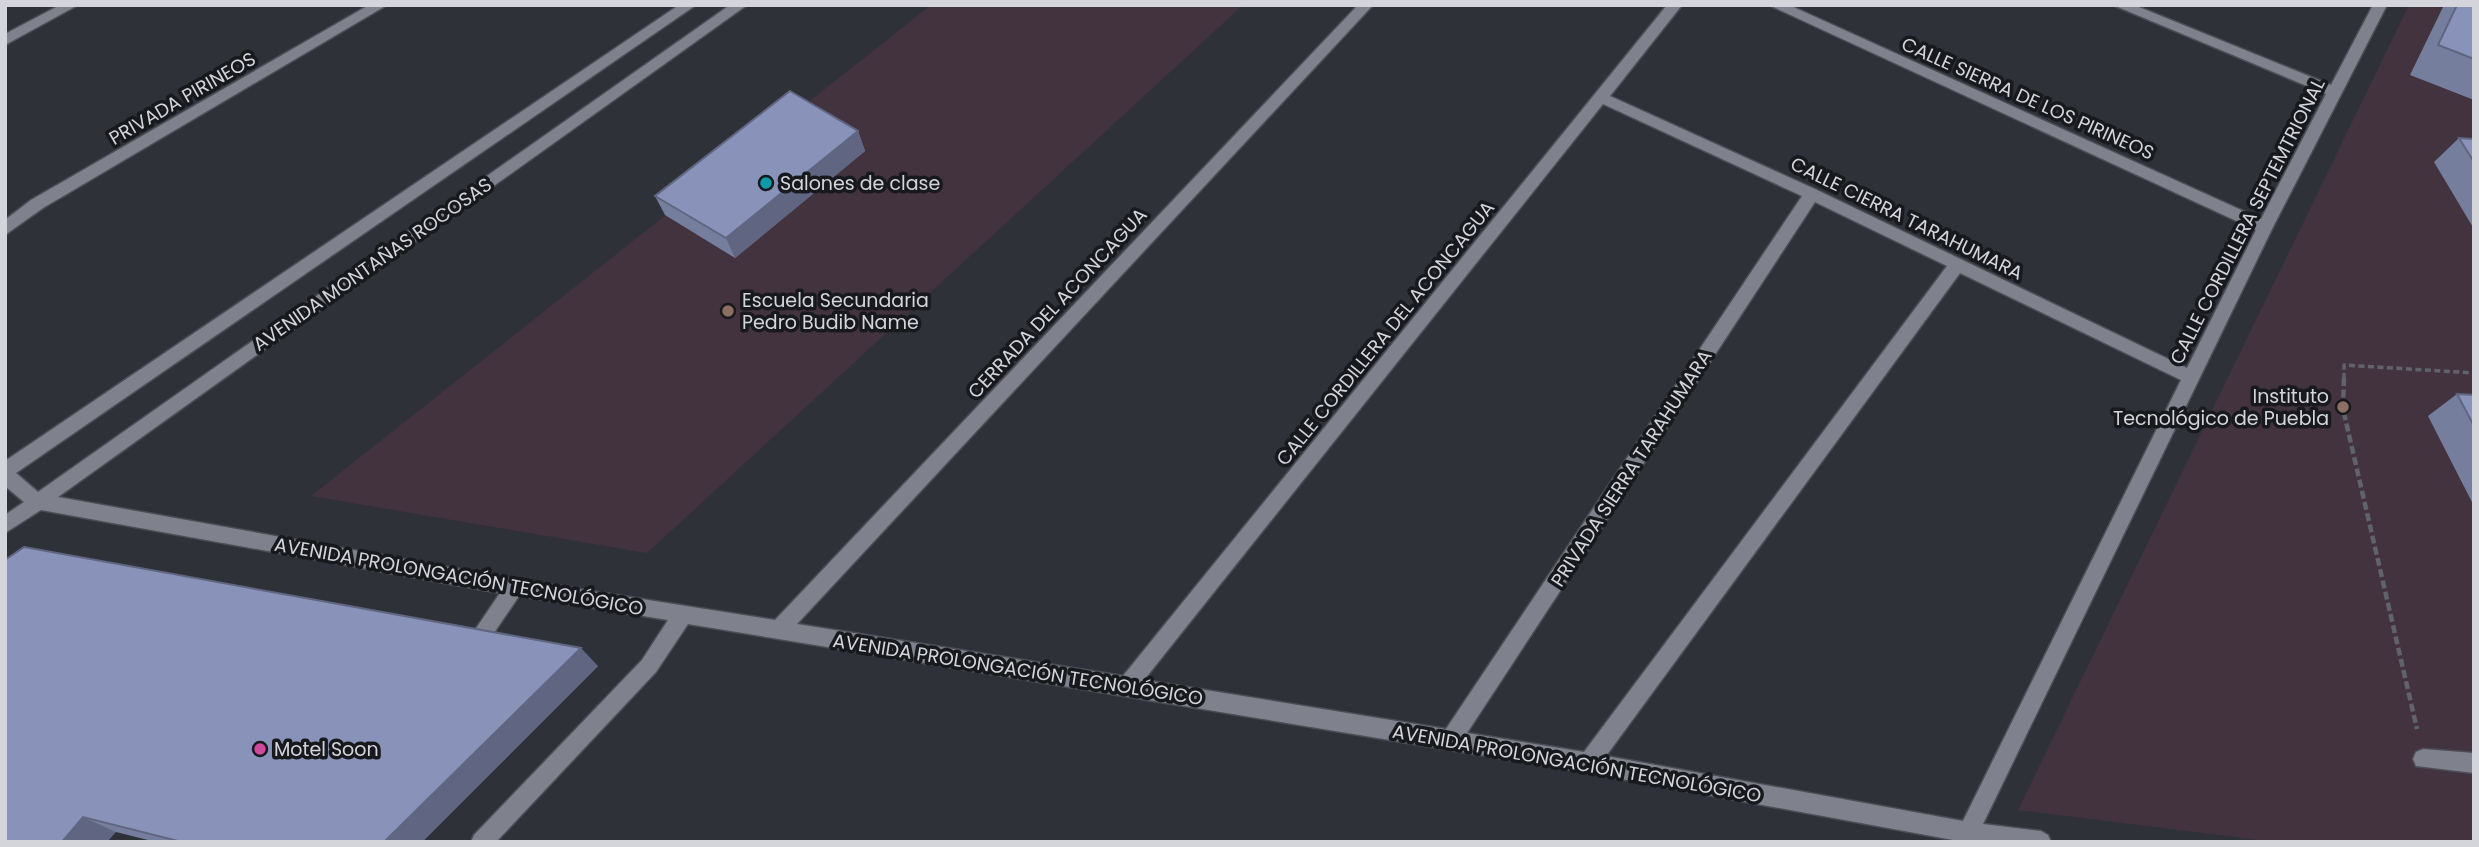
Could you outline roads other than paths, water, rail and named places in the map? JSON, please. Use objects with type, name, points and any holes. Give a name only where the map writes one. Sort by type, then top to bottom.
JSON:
[{"type":"street","points":[[5,40],[71,5]]},
{"type":"street","name":"PRIVADA PIRINEOS","points":[[5,229],[37,204],[380,5]]},
{"type":"street","name":"AVENIDA MONTAÑAS ROCOSAS","points":[[5,473],[689,5]]},
{"type":"street","name":"AVENIDA MONTAÑAS ROCOSAS","points":[[5,525],[740,5]]},
{"type":"street","name":"CERRADA DEL ACONCAGUA","points":[[778,630],[1366,5]]},
{"type":"street","name":"CALLE CORDILLERA DEL ACONCAGUA","points":[[1127,686],[1675,5]]},
{"type":"street","name":"CALLE SIERRA DE LOS PIRINEOS","points":[[1776,5],[2265,227]]},
{"type":"street","points":[[2120,5],[2335,92]]},
{"type":"street","name":"CALLE CORDILLERA SEPTEMTRIONAL","points":[[1968,832],[2265,227],[2380,5]]},
{"type":"street","name":"CALLE CIERRA TARAHUMARA","points":[[1602,98],[1812,194],[2192,378]]},
{"type":"street","name":"PRIVADA SIERRA TARAHUMARA","points":[[1450,741],[1812,194]]},
{"type":"street","points":[[1588,763],[1957,265]]},
{"type":"street","name":"AVENIDA PROLONGACIÓN TECNOLÓGICO","points":[[5,473],[36,501],[515,587],[1588,763],[1968,832],[2041,842]]},
{"type":"street","points":[[459,665],[515,587]]},
{"type":"street","points":[[481,842],[649,666],[683,615]]},
{"type":"street","points":[[2423,759],[2474,763]]},
{"type":"place","name":"Salones de clase","points":[[766,183]]},
{"type":"place","name":"Escuela Secundaria Pedro Budib Name","points":[[728,311]]},
{"type":"place","name":"Instituto Tecnológico de Puebla","points":[[2343,407]]},
{"type":"place","name":"Motel Soon","points":[[260,749]]}]
